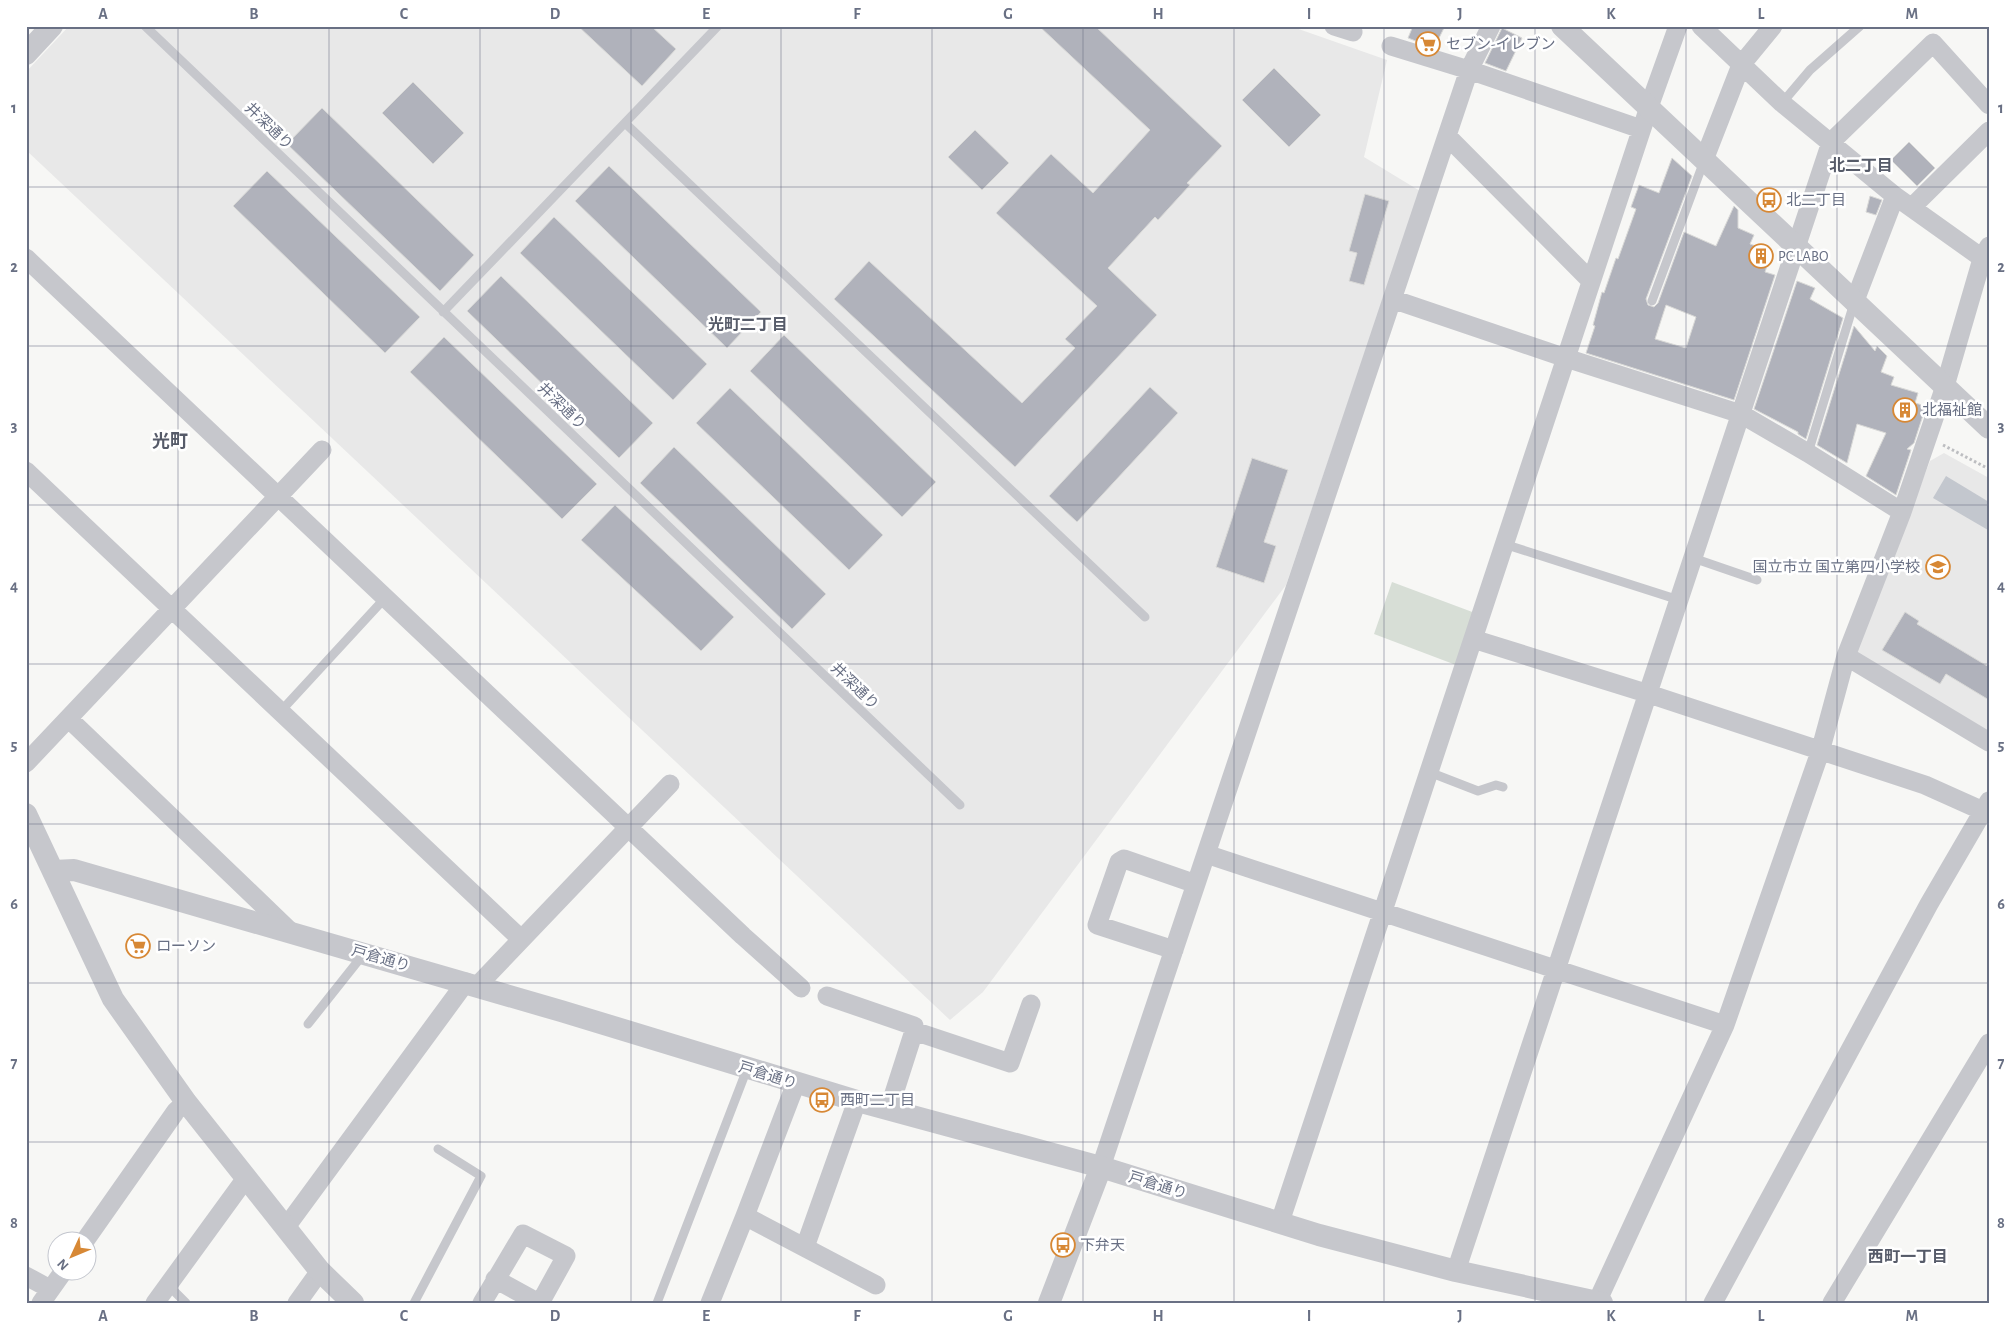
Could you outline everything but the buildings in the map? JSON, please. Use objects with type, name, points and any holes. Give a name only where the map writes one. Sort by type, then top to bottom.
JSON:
[{"type":"street","points":[[26,54],[52,26]]},
{"type":"street","points":[[1334,26],[1353,32]]},
{"type":"street","points":[[1049,1303],[1101,1167],[1469,70],[1491,26]]},
{"type":"street","points":[[1562,26],[1854,303],[1989,428]]},
{"type":"street","points":[[1280,1222],[1641,129],[1678,26]]},
{"type":"street","points":[[1599,1302],[1725,1025],[1820,752],[1846,656],[1902,512],[1987,256],[1895,196],[1782,102],[1741,66],[1701,26]]},
{"type":"street","points":[[1704,160],[1741,66],[1773,26]]},
{"type":"street","points":[[1456,1271],[1558,970],[1831,142],[1934,43],[1989,105]]},
{"type":"street","points":[[1391,46],[1469,70],[1641,129]]},
{"type":"street","points":[[1912,207],[1989,131]]},
{"type":"street","points":[[1447,136],[1591,281]]},
{"type":"street","points":[[1854,303],[1895,196]]},
{"type":"street","points":[[26,258],[743,936],[802,988]]},
{"type":"street","points":[[1392,299],[1566,358],[1741,414],[1808,453],[1902,512]]},
{"type":"street","points":[[26,763],[69,720],[322,450]]},
{"type":"street","points":[[26,471],[521,939]]},
{"type":"street","points":[[1473,639],[1649,694],[1986,806],[1925,913],[1713,1303]]},
{"type":"street","points":[[1846,656],[1989,742]]},
{"type":"street","points":[[69,720],[290,932]]},
{"type":"street","points":[[286,1227],[472,984],[521,939],[670,784]]},
{"type":"street","points":[[26,814],[113,999],[186,1102],[320,1271],[353,1303]]},
{"type":"street","points":[[1206,854],[1725,1025]]},
{"type":"street","points":[[1174,950],[1097,925],[1119,862],[1124,859],[1196,884]]},
{"type":"street","name":"戸倉通り","points":[[54,871],[72,869],[472,984],[857,1101],[1101,1167],[1280,1222],[1456,1271],[1599,1302]]},
{"type":"street","points":[[827,996],[914,1026],[888,1109]]},
{"type":"street","points":[[914,1031],[1010,1063],[1031,1004]]},
{"type":"street","points":[[1832,1303],[1989,1043]]},
{"type":"street","points":[[710,1303],[796,1083]]},
{"type":"street","points":[[805,1247],[857,1101]]},
{"type":"street","points":[[91,1232],[176,1111],[186,1102]]},
{"type":"street","points":[[155,1303],[246,1178]]},
{"type":"street","points":[[745,1216],[876,1285]]},
{"type":"street","points":[[482,1303],[522,1234],[566,1256],[540,1303],[496,1279]]},
{"type":"street","points":[[297,1303],[320,1271]]},
{"type":"street","points":[[26,1276],[45,1296],[56,1282]]},
{"type":"lane","name":"井深通り","points":[[145,26],[960,805]]},
{"type":"lane","points":[[443,312],[718,26]]},
{"type":"lane","points":[[1782,102],[1810,70],[1860,26]]},
{"type":"lane","points":[[625,123],[1145,616]]},
{"type":"lane","points":[[1652,301],[1704,160]]},
{"type":"lane","points":[[1808,453],[1854,303]]},
{"type":"lane","points":[[1504,544],[1680,600]]},
{"type":"lane","points":[[1693,558],[1757,580]]},
{"type":"lane","points":[[280,712],[386,598]]},
{"type":"lane","points":[[1429,772],[1478,791],[1496,785],[1503,787]]},
{"type":"lane","points":[[308,1024],[364,954]]},
{"type":"lane","points":[[658,1303],[747,1068]]},
{"type":"lane","points":[[414,1303],[481,1176],[438,1149]]},
{"type":"lane","points":[[168,1285],[186,1303]]},
{"type":"path","points":[[1928,436],[1989,470]]},
{"type":"shaded area","points":[[69,26],[1290,26],[1387,60],[1364,157],[1420,191],[1286,585],[983,992],[950,1020],[26,150],[26,72]]},
{"type":"shaded area","name":"国立市立 国立第四小学校","points":[[1944,453],[1989,478],[1989,735],[1853,655],[1930,461]]},
{"type":"shaded area","points":[[1946,476],[1989,502],[1988,530],[1933,498]]},
{"type":"shaded area","points":[[1392,582],[1475,613],[1456,665],[1374,634]]},
{"type":"place","name":"セブン-イレブン","points":[[1428,44]]},
{"type":"place","name":"北二丁目","points":[[1769,200]]},
{"type":"place","name":"PC LABO","points":[[1761,256]]},
{"type":"place","name":"北福祉館","points":[[1905,410]]},
{"type":"place","name":"国立市立 国立第四小学校","points":[[1938,567]]},
{"type":"place","name":"ローソン","points":[[138,946]]},
{"type":"place","name":"西町二丁目","points":[[822,1100]]},
{"type":"place","name":"下弁天","points":[[1063,1245]]},
{"type":"district","name":"北二丁目","points":[[1861,165]]},
{"type":"district","name":"光町二丁目","points":[[748,324]]},
{"type":"district","name":"光町","points":[[170,441]]},
{"type":"district","name":"西町一丁目","points":[[1908,1256]]}]
